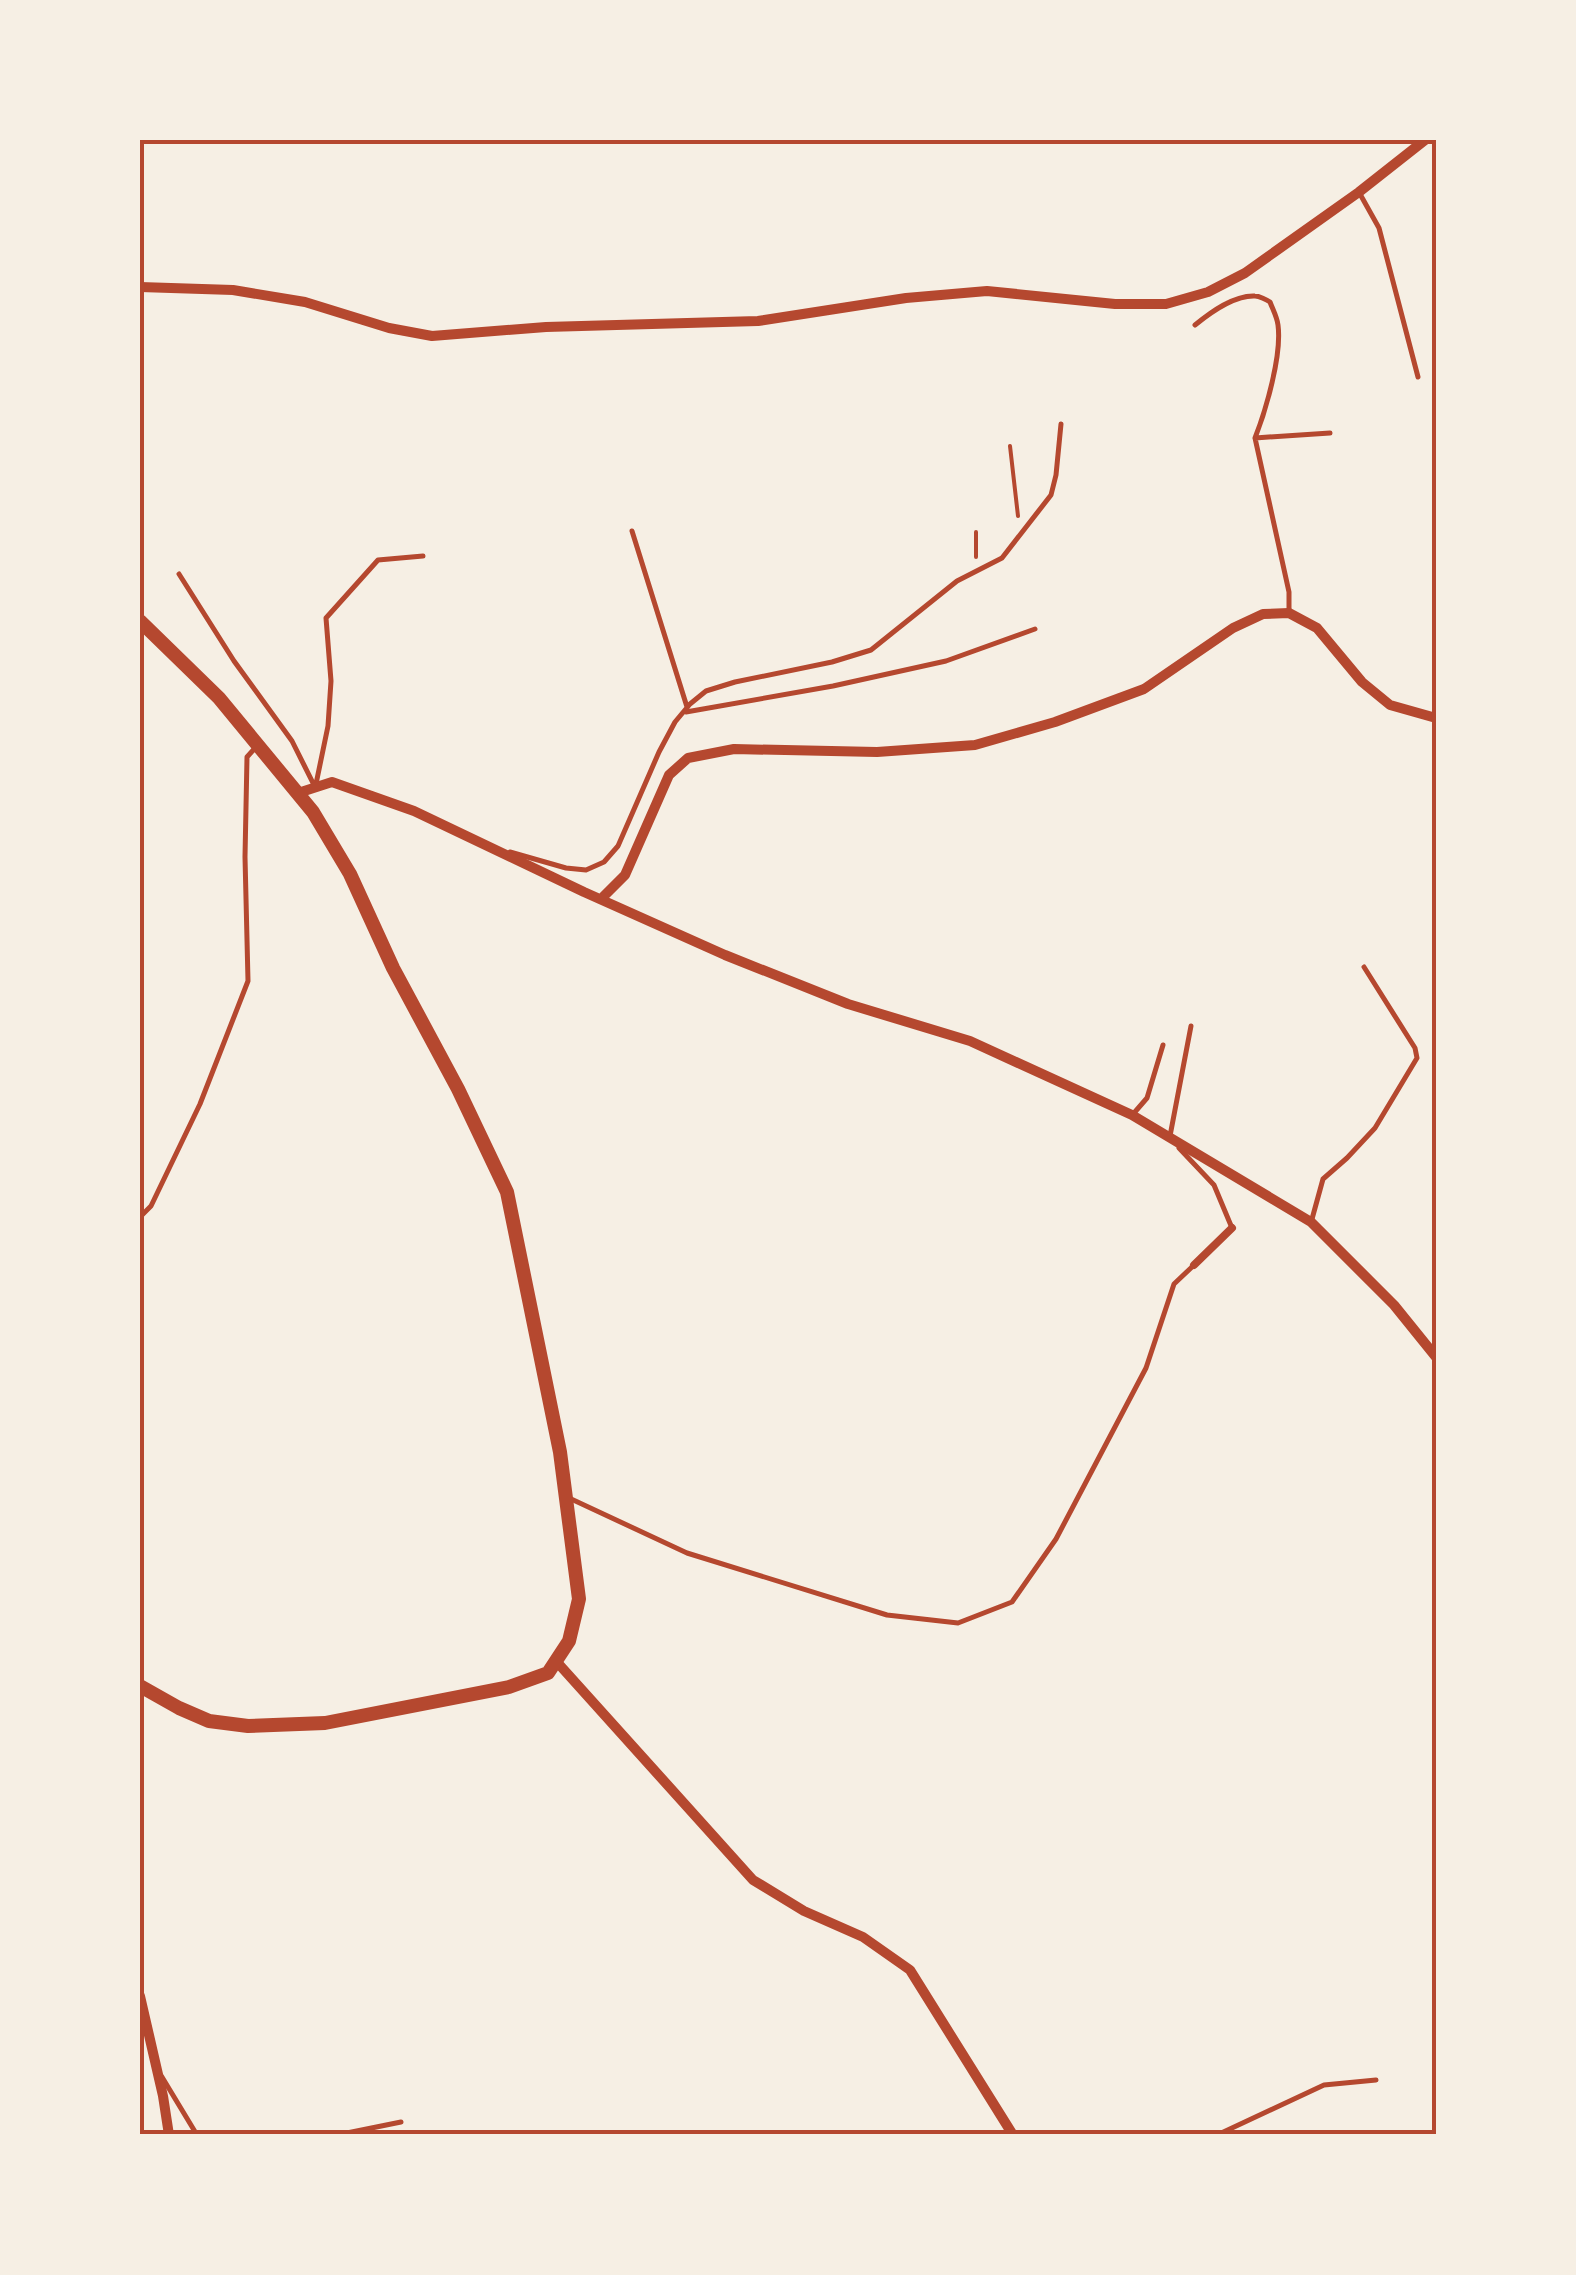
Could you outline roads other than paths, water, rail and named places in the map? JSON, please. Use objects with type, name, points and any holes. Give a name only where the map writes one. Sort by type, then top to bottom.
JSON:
[{"type":"main road","points":[[140,621],[219,698],[313,812],[350,874],[393,968],[458,1088],[507,1192],[560,1452],[580,1599],[570,1641],[548,1673],[509,1687],[325,1723],[248,1726],[209,1721],[140,1686]]},
{"type":"street","points":[[140,287],[233,290],[305,302],[388,328],[432,336],[566,326],[758,321],[906,298],[988,291],[1115,304],[1166,304],[1208,292],[1246,273],[1424,140]]},
{"type":"street","points":[[601,899],[625,875],[668,775],[688,758],[734,749],[877,752],[975,745],[1054,722],[1144,689],[1233,628],[1263,614],[1289,613],[1318,628],[1362,682],[1390,704],[1436,718]]},
{"type":"street","points":[[298,794],[332,782],[414,811],[725,955],[848,1004],[970,1042],[1132,1115],[1311,1222],[1394,1305],[1436,1357]]},
{"type":"street","points":[[1194,1265],[1232,1228]]},
{"type":"street","points":[[556,1661],[753,1880],[804,1911],[863,1938],[910,1970],[1013,2135]]},
{"type":"street","points":[[140,1996],[169,2135]]},
{"type":"lane","points":[[1359,192],[1379,228],[1418,377]]},
{"type":"lane","points":[[1195,324],[1236,300],[1256,296],[1270,302],[1278,321],[1279,346],[1255,438],[1289,592],[1289,613]]},
{"type":"lane","points":[[483,844],[566,868],[586,870],[604,862],[618,846],[659,752],[685,710],[706,691],[871,650],[956,582],[1002,558],[1051,495],[1061,424]]},
{"type":"lane","points":[[1255,438],[1330,433]]},
{"type":"lane","points":[[632,531],[685,710]]},
{"type":"lane","points":[[316,788],[328,726],[331,681],[326,618],[378,560],[423,556]]},
{"type":"lane","points":[[179,574],[234,661],[292,741],[316,788]]},
{"type":"lane","points":[[685,710],[833,686],[946,661],[1035,629]]},
{"type":"lane","points":[[140,1217],[151,1206],[200,1104],[248,981],[247,757],[258,745]]},
{"type":"lane","points":[[1311,1222],[1322,1179],[1375,1128],[1417,1058],[1415,1048],[1364,967]]},
{"type":"lane","points":[[1191,1026],[1170,1138],[1214,1185],[1232,1228]]},
{"type":"lane","points":[[1132,1115],[1147,1098],[1163,1044]]},
{"type":"lane","points":[[566,1497],[686,1554],[887,1615],[958,1623],[1012,1602],[1056,1539],[1146,1368],[1174,1284],[1194,1265]]},
{"type":"lane","points":[[156,2065],[197,2135]]},
{"type":"lane","points":[[1217,2135],[1324,2085],[1376,2080]]},
{"type":"lane","points":[[337,2135],[401,2122]]}]
